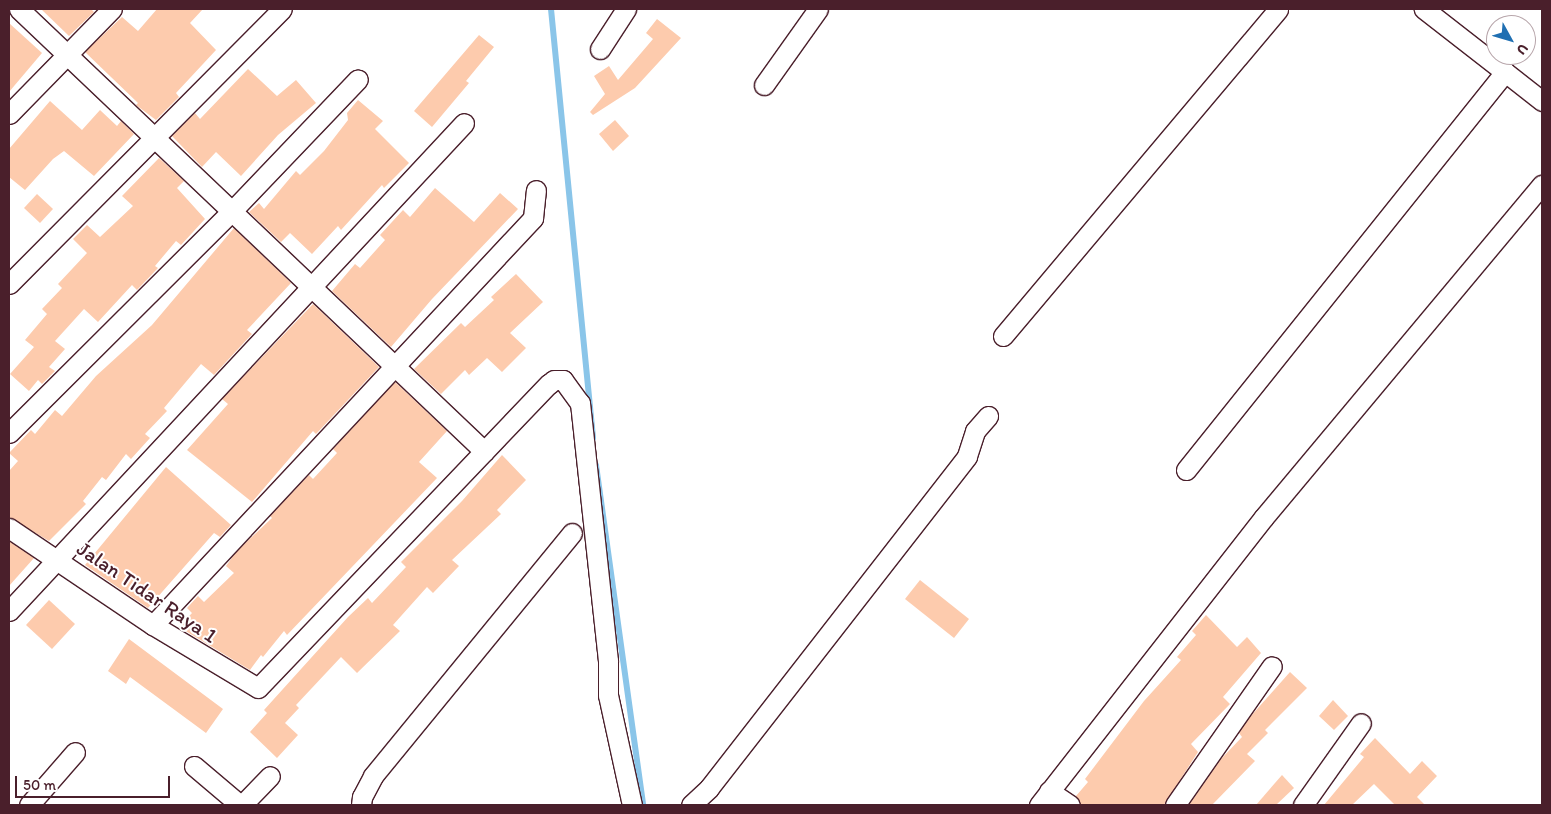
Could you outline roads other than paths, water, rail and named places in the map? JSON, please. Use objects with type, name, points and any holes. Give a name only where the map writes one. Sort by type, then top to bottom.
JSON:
[{"type":"street","points":[[19,9],[484,451],[554,380],[563,380],[576,394],[580,403],[607,651],[608,695],[632,805]]},
{"type":"street","points":[[9,114],[112,9]]},
{"type":"street","points":[[12,276],[155,138],[282,9]]},
{"type":"street","points":[[600,49],[626,9]]},
{"type":"street","points":[[764,85],[818,9]]},
{"type":"street","points":[[1003,336],[1278,9]]},
{"type":"street","points":[[1424,9],[1542,101]]},
{"type":"street","points":[[1186,470],[1505,72]]},
{"type":"street","points":[[9,433],[232,211],[358,79]]},
{"type":"street","points":[[9,611],[464,123]]},
{"type":"street","points":[[1070,805],[1044,798],[1264,516],[1542,185]]},
{"type":"street","points":[[153,626],[532,218],[536,190]]},
{"type":"street","points":[[691,805],[709,788],[967,456],[975,431],[988,416]]},
{"type":"street","name":"Jalan Tidar Raya 1","points":[[9,528],[153,626],[253,688],[262,685],[484,451]]},
{"type":"street","points":[[361,805],[362,797],[373,776],[572,533]]},
{"type":"street","points":[[1175,805],[1272,666]]},
{"type":"street","points":[[1303,805],[1361,723]]},
{"type":"street","points":[[28,805],[75,752]]},
{"type":"street","points":[[194,766],[241,805],[270,776]]},
{"type":"waterway","points":[[551,9],[593,438]]},
{"type":"waterway","points":[[596,465],[643,805]]}]
